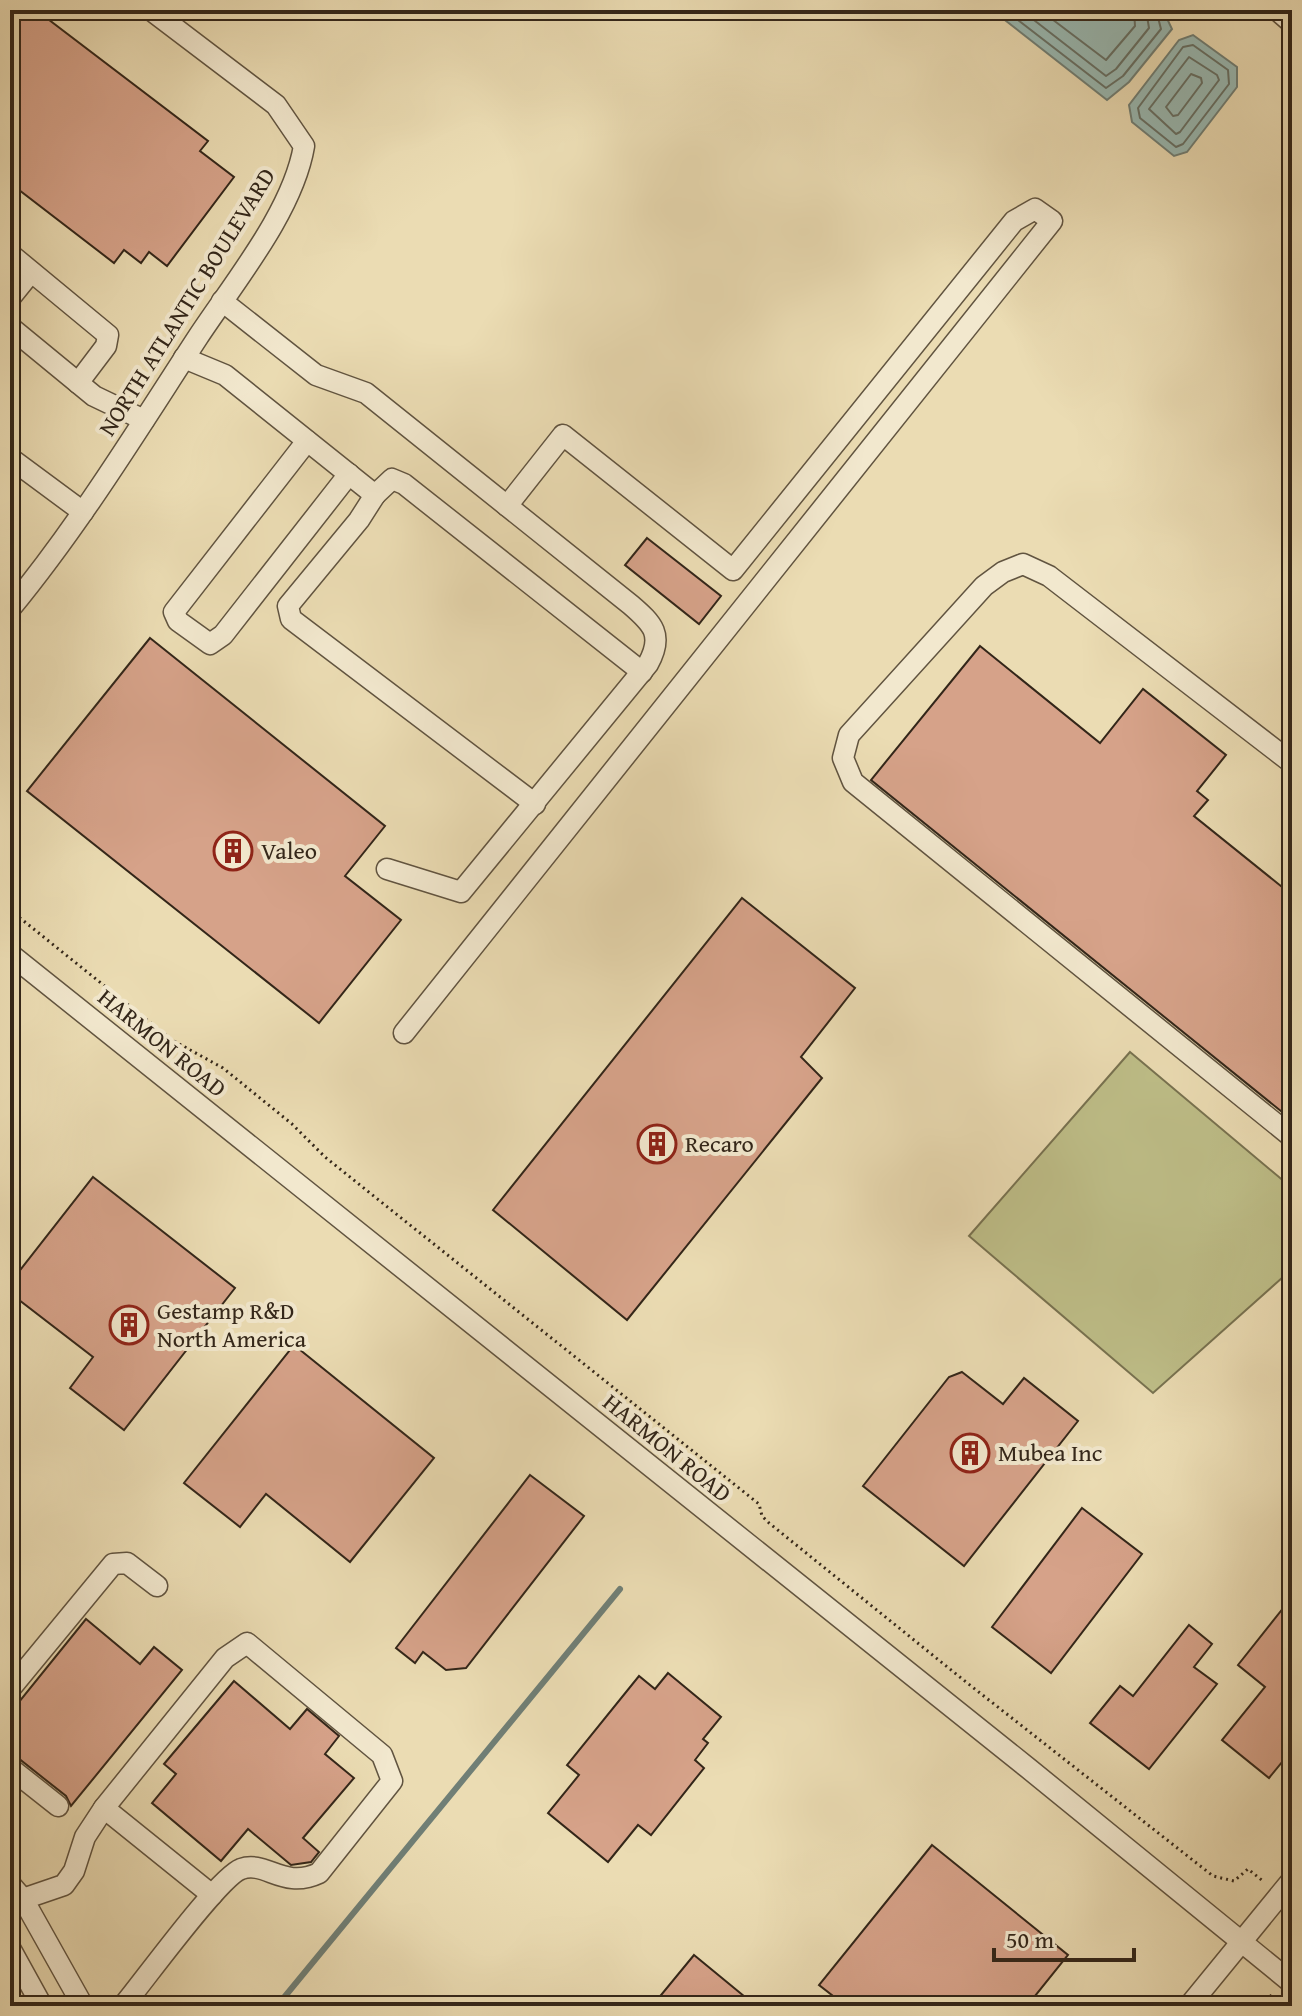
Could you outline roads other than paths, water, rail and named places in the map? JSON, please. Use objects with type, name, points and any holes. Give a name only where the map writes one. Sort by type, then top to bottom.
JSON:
[{"type":"street","name":"NORTH ATLANTIC BOULEVARD","points":[[10,609],[83,512],[144,420],[291,192],[300,170],[304,146],[276,105],[151,10]]},
{"type":"street","points":[[1277,10],[1292,23]]},
{"type":"street","points":[[404,1033],[1052,221],[1035,209],[1014,221],[733,570],[563,435],[507,506]]},
{"type":"street","points":[[10,254],[108,335],[106,346],[78,383]]},
{"type":"street","points":[[10,298],[31,272]]},
{"type":"street","points":[[222,301],[316,375],[366,393],[650,622],[656,636],[655,652],[642,672],[461,892],[387,869]]},
{"type":"street","points":[[10,327],[94,396],[144,420]]},
{"type":"street","points":[[184,358],[225,375],[375,495]]},
{"type":"street","points":[[307,441],[174,612],[178,621],[210,644],[223,635],[349,474]]},
{"type":"street","points":[[11,461],[83,512]]},
{"type":"street","points":[[535,804],[291,619],[288,606],[359,520],[375,495],[392,479],[404,484],[642,672]]},
{"type":"street","points":[[1292,763],[1049,576],[1023,564],[1003,572],[984,586],[849,735],[843,758],[853,782],[1292,1137]]},
{"type":"street","name":"HARMON ROAD","points":[[10,954],[1028,1768],[1292,1983]]},
{"type":"street","points":[[10,1689],[113,1564],[127,1563],[157,1586]]},
{"type":"street","points":[[83,2006],[16,1892],[64,1885],[74,1871],[85,1837],[104,1808],[225,1658],[247,1643],[382,1755],[392,1781],[319,1873],[304,1880],[282,1877],[253,1867],[240,1869],[212,1895],[123,2006]]},
{"type":"street","points":[[10,1768],[58,1806]]},
{"type":"street","points":[[104,1808],[212,1895]]},
{"type":"street","points":[[1189,2006],[1292,1880]]},
{"type":"street","points":[[10,1948],[42,2006]]},
{"type":"water","points":[[992,10],[1163,10],[1172,29],[1129,82],[1107,100]]},
{"type":"water","points":[[1193,35],[1237,67],[1237,87],[1187,152],[1174,156],[1132,122],[1129,105],[1179,40]]},
{"type":"waterway","points":[[277,2006],[620,1589]]},
{"type":"place","name":"Valeo","points":[[233,851]]},
{"type":"place","name":"Recaro","points":[[657,1144]]},
{"type":"place","name":"Gestamp R&D North America","points":[[129,1325]]},
{"type":"place","name":"Mubea Inc","points":[[970,1453]]}]
